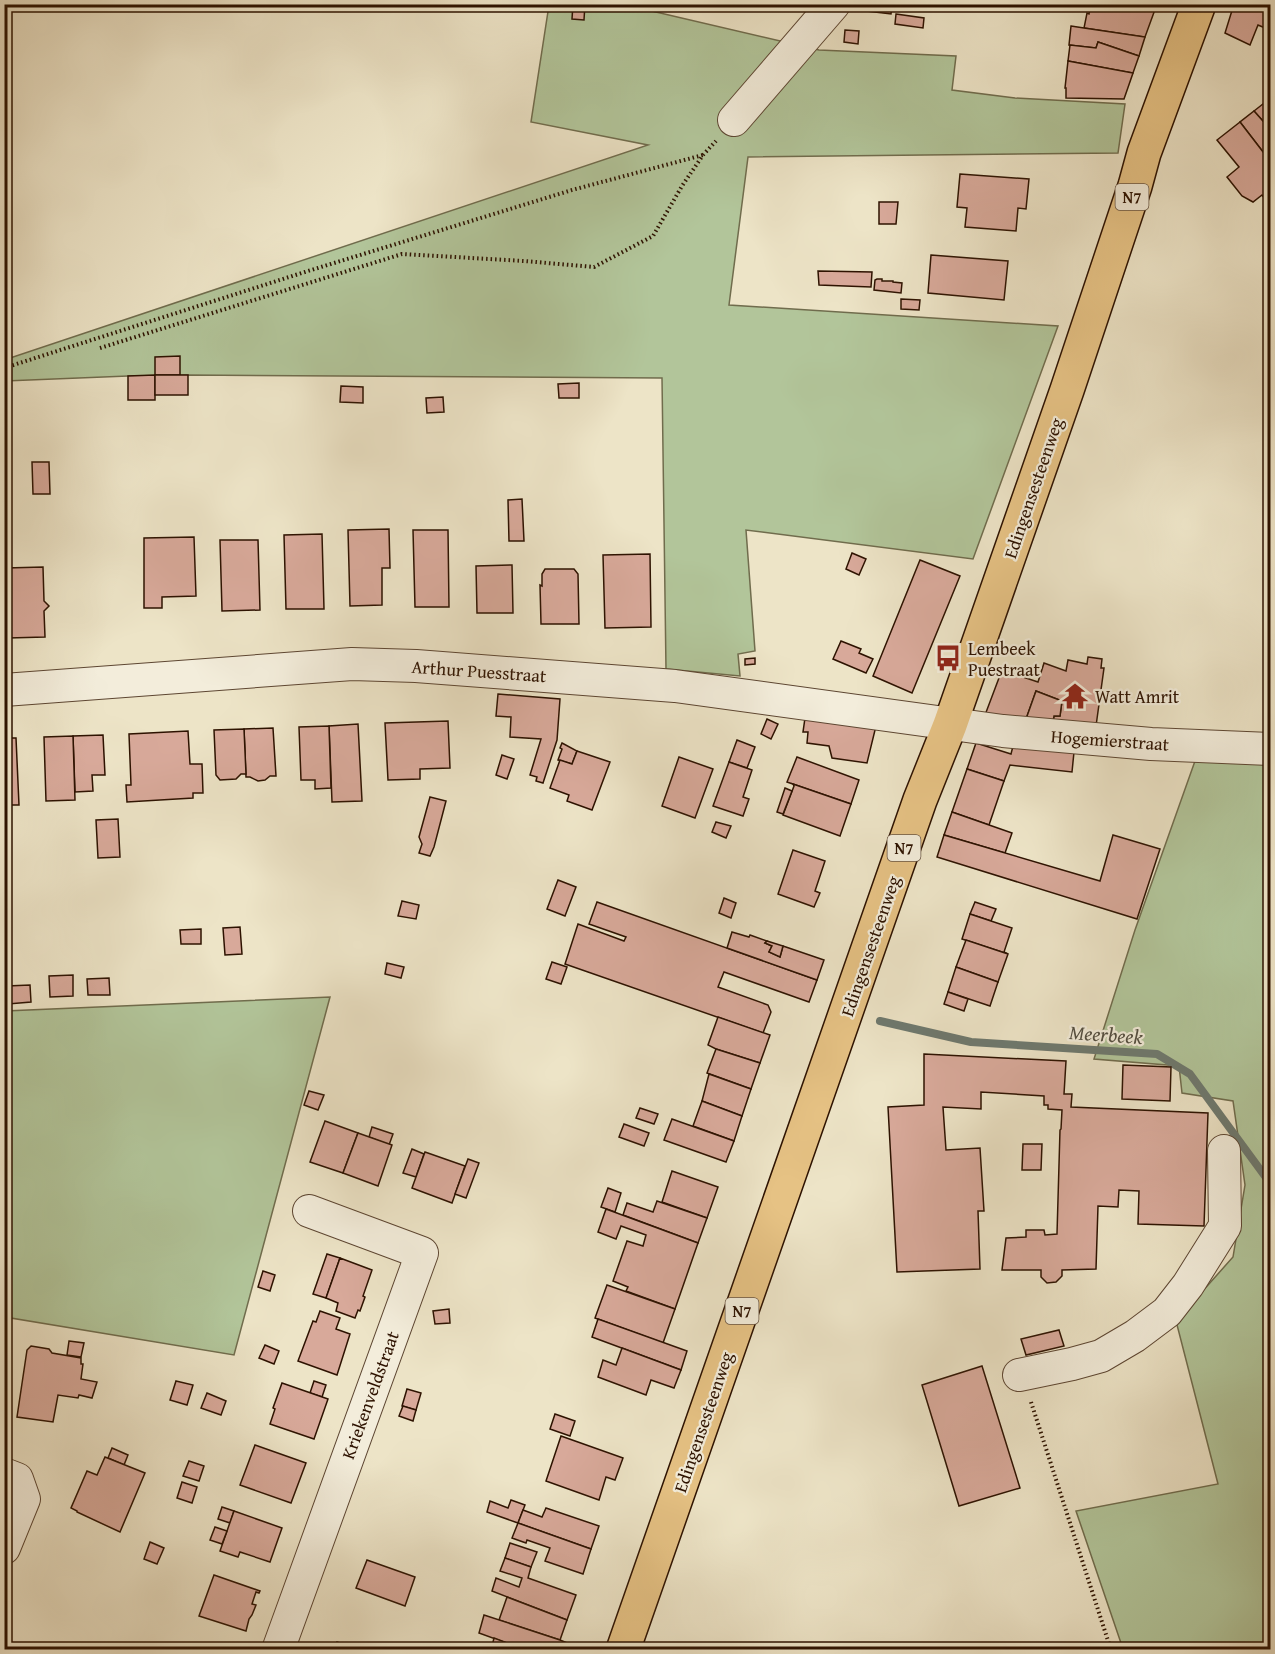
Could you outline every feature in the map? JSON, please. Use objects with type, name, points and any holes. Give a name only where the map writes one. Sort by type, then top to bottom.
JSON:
[{"type":"main road","name":"Edingensesteenweg","points":[[623,1650],[920,800],[951,725],[1067,390],[1144,153],[1199,4]]},
{"type":"street","points":[[734,120],[834,4]]},
{"type":"street","name":"Arthur Puesstraat","points":[[4,690],[352,664],[416,666],[675,686],[951,725]]},
{"type":"street","name":"Hogemierstraat","points":[[951,725],[1151,744],[1270,749]]},
{"type":"street","points":[[1019,1375],[1101,1356],[1135,1336],[1167,1312],[1188,1285],[1225,1226],[1224,1151]]},
{"type":"street","name":"Kriekenveldstraat","points":[[278,1650],[422,1253],[309,1211]]},
{"type":"street","points":[[4,1474],[17,1479],[24,1499],[4,1548]]},
{"type":"path","points":[[4,368],[308,271],[561,194],[703,154],[653,236],[594,267],[402,254],[100,348]]},
{"type":"path","points":[[1019,1375],[1032,1404],[1111,1650]]},
{"type":"green space","points":[[549,5],[626,5],[819,50],[956,56],[952,90],[1015,98],[1125,104],[1118,153],[748,157],[729,305],[1058,326],[973,559],[746,530],[755,651],[738,654],[740,676],[666,669],[662,378],[188,375],[5,381],[4,360],[648,145],[531,122]]},
{"type":"green space","points":[[1195,761],[1270,761],[1270,1649],[1123,1649],[1076,1511],[1218,1484],[1176,1321],[1233,1257],[1245,1185],[1233,1101],[1182,1093],[1179,1066],[1094,1059],[1135,930]]},
{"type":"green space","points":[[330,997],[234,1355],[5,1317],[5,1011]]},
{"type":"building","points":[[556,4],[570,4],[570,11],[555,10]]},
{"type":"building","points":[[573,4],[585,4],[584,20],[572,19]]},
{"type":"building","points":[[868,4],[892,4],[891,14],[867,11]]},
{"type":"building","points":[[1091,4],[1157,4],[1145,37],[1084,28]]},
{"type":"building","points":[[1234,4],[1261,4],[1270,8],[1270,30],[1258,25],[1250,45],[1225,33]]},
{"type":"building","points":[[896,14],[924,18],[923,28],[895,24]]},
{"type":"building","points":[[1071,26],[1145,37],[1139,56],[1098,42],[1096,48],[1069,45]]},
{"type":"building","points":[[845,30],[859,31],[858,44],[844,42]]},
{"type":"building","points":[[1098,42],[1139,56],[1133,73],[1068,61],[1070,45],[1096,48]]},
{"type":"building","points":[[1068,61],[1133,73],[1124,99],[1066,98]]},
{"type":"building","points":[[1268,100],[1270,103],[1270,129],[1254,111]]},
{"type":"building","points":[[1254,111],[1270,129],[1270,161],[1240,122]]},
{"type":"building","points":[[1240,122],[1270,161],[1270,195],[1265,199],[1262,195],[1253,202],[1242,196],[1227,177],[1239,167],[1217,140]]},
{"type":"building","points":[[960,174],[1029,179],[1026,209],[1018,208],[1016,231],[965,227],[967,208],[957,207]]},
{"type":"building","points":[[879,202],[898,202],[896,224],[879,224]]},
{"type":"building","points":[[931,255],[1008,261],[1004,300],[928,293]]},
{"type":"building","points":[[818,271],[872,272],[871,287],[819,285]]},
{"type":"building","points":[[877,279],[902,283],[901,293],[874,290]]},
{"type":"building","points":[[901,299],[920,300],[919,310],[901,309]]},
{"type":"building","points":[[180,356],[180,375],[155,375],[155,357]]},
{"type":"building","points":[[155,375],[155,400],[128,400],[128,376]]},
{"type":"building","points":[[155,375],[188,375],[188,395],[155,395]]},
{"type":"building","points":[[579,383],[579,398],[559,398],[558,384]]},
{"type":"building","points":[[341,386],[363,387],[363,403],[340,402]]},
{"type":"building","points":[[443,397],[444,412],[427,413],[426,398]]},
{"type":"building","points":[[32,462],[49,462],[50,494],[33,494]]},
{"type":"building","points":[[522,499],[524,541],[509,541],[508,500]]},
{"type":"building","points":[[389,529],[390,568],[382,568],[382,605],[350,606],[348,530]]},
{"type":"building","points":[[413,530],[448,530],[449,607],[415,607]]},
{"type":"building","points":[[322,534],[324,609],[286,609],[284,535]]},
{"type":"building","points":[[194,537],[196,596],[162,597],[162,608],[144,608],[144,538]]},
{"type":"building","points":[[220,540],[258,540],[260,610],[222,611]]},
{"type":"building","points":[[852,553],[866,559],[859,575],[846,569]]},
{"type":"building","points":[[650,554],[651,627],[605,628],[603,555]]},
{"type":"building","points":[[920,560],[960,576],[912,693],[873,676]]},
{"type":"building","points":[[512,565],[513,613],[477,613],[476,566]]},
{"type":"building","points":[[43,567],[44,601],[49,606],[44,611],[45,637],[8,638],[6,568]]},
{"type":"building","points":[[545,569],[574,569],[578,574],[579,624],[541,624],[540,585],[542,586],[542,574]]},
{"type":"building","points":[[841,641],[861,649],[859,653],[873,659],[866,673],[833,659]]},
{"type":"building","name":"Watt Amrit","points":[[1088,657],[1102,659],[1101,668],[1104,668],[1096,726],[1053,722],[1054,716],[1060,716],[1062,701],[1036,691],[1026,719],[985,715],[1002,670],[1038,682],[1044,663],[1066,671],[1068,660],[1087,664]]},
{"type":"building","points":[[755,658],[755,664],[745,665],[745,659]]},
{"type":"building","points":[[1036,691],[1062,701],[1060,716],[1054,716],[1053,722],[1026,719]]},
{"type":"building","points":[[498,694],[560,699],[557,740],[543,783],[536,781],[537,777],[530,775],[541,739],[510,737],[511,717],[496,716]]},
{"type":"building","points":[[805,718],[876,726],[867,763],[832,758],[829,746],[807,743],[808,732],[803,732]]},
{"type":"building","points":[[767,719],[778,724],[771,739],[761,734]]},
{"type":"building","points":[[448,721],[450,768],[420,769],[420,779],[388,780],[385,723]]},
{"type":"building","points":[[358,724],[362,801],[332,802],[329,726]]},
{"type":"building","points":[[329,726],[331,788],[315,789],[315,780],[301,780],[299,727]]},
{"type":"building","points":[[273,728],[276,776],[258,781],[246,777],[244,729]]},
{"type":"building","points":[[244,729],[246,774],[241,774],[236,779],[220,780],[216,775],[214,730]]},
{"type":"building","points":[[188,731],[190,764],[202,764],[203,793],[193,793],[193,798],[127,802],[126,785],[131,785],[129,734]]},
{"type":"building","points":[[103,735],[105,775],[92,775],[93,791],[75,792],[73,736]]},
{"type":"building","points":[[73,736],[75,800],[46,801],[44,737]]},
{"type":"building","points":[[4,738],[16,738],[19,805],[4,805]]},
{"type":"building","points":[[737,740],[755,747],[747,768],[729,762]]},
{"type":"building","points":[[562,743],[577,751],[572,764],[558,760]]},
{"type":"building","points":[[976,743],[1011,754],[1013,746],[1074,752],[1072,772],[1010,765],[1004,781],[967,769]]},
{"type":"building","points":[[577,751],[610,762],[592,810],[567,801],[569,795],[550,788],[560,760],[572,764]]},
{"type":"building","points":[[502,755],[514,759],[507,779],[496,775]]},
{"type":"building","points":[[679,757],[713,769],[695,818],[662,806]]},
{"type":"building","points":[[797,757],[859,780],[851,804],[787,782]]},
{"type":"building","points":[[729,762],[752,770],[743,797],[749,799],[743,816],[713,806]]},
{"type":"building","points":[[967,769],[1004,781],[989,825],[952,812]]},
{"type":"building","points":[[793,784],[851,804],[840,836],[783,815]]},
{"type":"building","points":[[785,788],[792,791],[783,814],[777,812]]},
{"type":"building","points":[[430,797],[446,801],[430,856],[419,853],[422,844],[419,837]]},
{"type":"building","points":[[952,812],[1012,833],[1005,853],[944,835]]},
{"type":"building","points":[[118,819],[120,857],[98,858],[96,820]]},
{"type":"building","points":[[716,822],[731,826],[726,838],[712,832]]},
{"type":"building","points":[[944,835],[1100,881],[1113,835],[1160,849],[1137,919],[937,857]]},
{"type":"building","points":[[793,850],[825,861],[815,891],[820,893],[814,907],[778,894]]},
{"type":"building","points":[[558,880],[576,887],[565,916],[547,909]]},
{"type":"building","points":[[724,898],[736,903],[731,918],[719,913]]},
{"type":"building","points":[[402,901],[419,905],[416,919],[398,916]]},
{"type":"building","points":[[597,902],[817,980],[809,1002],[724,972],[718,987],[768,1005],[771,1012],[763,1033],[565,964],[578,924],[624,941],[626,937],[589,924]]},
{"type":"building","points":[[975,902],[996,909],[991,921],[970,914]]},
{"type":"building","points":[[970,914],[1012,928],[1004,952],[1008,954],[962,939]]},
{"type":"building","points":[[240,927],[242,954],[225,955],[223,928]]},
{"type":"building","points":[[201,929],[201,944],[181,944],[180,930]]},
{"type":"building","points":[[732,932],[767,941],[765,943],[772,946],[769,952],[780,957],[783,946],[824,960],[817,980],[727,948]]},
{"type":"building","points":[[966,940],[1008,954],[998,982],[956,967]]},
{"type":"building","points":[[767,941],[783,946],[780,957],[769,952],[772,946],[765,943]]},
{"type":"building","points":[[552,962],[567,967],[561,984],[546,979]]},
{"type":"building","points":[[387,963],[404,967],[401,978],[385,974]]},
{"type":"building","points":[[956,967],[998,982],[990,1006],[948,992]]},
{"type":"building","points":[[73,975],[73,996],[50,997],[49,976]]},
{"type":"building","points":[[109,978],[110,995],[88,995],[87,979]]},
{"type":"building","points":[[30,985],[31,1002],[8,1004],[7,986]]},
{"type":"building","points":[[948,992],[968,999],[964,1011],[944,1004]]},
{"type":"building","points":[[718,1017],[770,1035],[760,1063],[708,1045]]},
{"type":"building","points":[[716,1049],[760,1063],[751,1089],[707,1073]]},
{"type":"building","points":[[924,1054],[1066,1061],[1064,1094],[1072,1094],[1071,1107],[1208,1113],[1204,1226],[1138,1224],[1139,1191],[1119,1190],[1118,1207],[1098,1206],[1096,1269],[1062,1270],[1062,1276],[1056,1282],[1047,1283],[1041,1277],[1041,1270],[1002,1270],[1006,1238],[1026,1237],[1026,1230],[1044,1230],[1045,1235],[1057,1234],[1062,1110],[1048,1109],[1048,1105],[1044,1105],[1044,1096],[981,1092],[981,1109],[943,1107],[946,1150],[980,1148],[984,1211],[978,1211],[980,1269],[897,1272],[888,1107],[924,1105]]},
{"type":"building","points":[[1123,1065],[1171,1067],[1170,1101],[1122,1099]]},
{"type":"building","points":[[709,1074],[751,1089],[742,1116],[702,1101]]},
{"type":"building","points":[[309,1091],[324,1095],[318,1110],[304,1105]]},
{"type":"building","points":[[702,1101],[742,1116],[734,1141],[693,1126]]},
{"type":"building","points":[[640,1108],[658,1114],[654,1124],[636,1118]]},
{"type":"building","points":[[672,1119],[734,1141],[726,1162],[664,1140]]},
{"type":"building","points":[[325,1121],[358,1133],[343,1173],[310,1162]]},
{"type":"building","points":[[624,1124],[649,1133],[644,1146],[619,1137]]},
{"type":"building","points":[[372,1127],[393,1134],[389,1145],[369,1137]]},
{"type":"building","points":[[358,1133],[392,1145],[378,1186],[343,1173]]},
{"type":"building","points":[[1023,1144],[1042,1144],[1041,1170],[1022,1170]]},
{"type":"building","points":[[412,1149],[424,1154],[416,1177],[403,1173]]},
{"type":"building","points":[[425,1152],[465,1166],[452,1203],[412,1188]]},
{"type":"building","points":[[468,1159],[479,1163],[466,1198],[455,1194]]},
{"type":"building","points":[[672,1171],[718,1187],[707,1218],[662,1202]]},
{"type":"building","points":[[608,1188],[621,1193],[615,1212],[601,1207]]},
{"type":"building","points":[[657,1201],[707,1218],[698,1243],[623,1215],[627,1203],[653,1212]]},
{"type":"building","points":[[606,1209],[698,1243],[675,1309],[626,1291],[628,1287],[613,1281],[627,1241],[643,1246],[646,1235],[621,1226],[616,1239],[598,1232]]},
{"type":"building","points":[[327,1254],[340,1258],[326,1298],[313,1294]]},
{"type":"building","points":[[340,1258],[372,1270],[363,1296],[365,1297],[355,1318],[336,1311],[338,1303],[326,1298]]},
{"type":"building","points":[[263,1271],[275,1275],[270,1291],[258,1287]]},
{"type":"building","points":[[607,1285],[675,1309],[663,1343],[595,1318]]},
{"type":"building","points":[[449,1309],[450,1323],[435,1324],[433,1311]]},
{"type":"building","points":[[320,1311],[340,1318],[336,1329],[350,1334],[337,1375],[298,1361],[313,1321],[316,1322]]},
{"type":"building","points":[[598,1319],[687,1351],[681,1370],[592,1337]]},
{"type":"building","points":[[1059,1330],[1064,1346],[1026,1355],[1021,1339]]},
{"type":"building","points":[[69,1341],[84,1343],[81,1357],[67,1355]]},
{"type":"building","points":[[265,1345],[279,1351],[274,1364],[259,1358]]},
{"type":"building","points":[[31,1346],[49,1349],[52,1353],[81,1358],[81,1364],[83,1364],[81,1379],[97,1382],[92,1398],[79,1395],[78,1398],[58,1395],[53,1422],[17,1417],[27,1350]]},
{"type":"building","points":[[622,1348],[681,1370],[674,1388],[651,1380],[646,1395],[598,1377],[603,1360],[616,1365]]},
{"type":"building","points":[[982,1366],[1020,1488],[959,1506],[922,1385]]},
{"type":"building","points":[[176,1381],[193,1385],[187,1405],[170,1400]]},
{"type":"building","points":[[314,1381],[326,1385],[322,1397],[310,1393]]},
{"type":"building","points":[[282,1383],[328,1399],[314,1439],[270,1424]]},
{"type":"building","points":[[407,1389],[421,1393],[416,1410],[402,1406]]},
{"type":"building","points":[[207,1393],[226,1401],[221,1415],[201,1408]]},
{"type":"building","points":[[403,1406],[416,1410],[413,1421],[399,1416]]},
{"type":"building","points":[[555,1414],[575,1421],[570,1436],[550,1429]]},
{"type":"building","points":[[561,1436],[623,1458],[615,1480],[606,1477],[599,1500],[546,1481]]},
{"type":"building","points":[[255,1445],[306,1463],[291,1503],[240,1485]]},
{"type":"building","points":[[112,1448],[128,1455],[124,1465],[108,1458]]},
{"type":"building","points":[[105,1457],[145,1473],[120,1532],[71,1508],[87,1471],[97,1475]]},
{"type":"building","points":[[189,1461],[204,1466],[199,1481],[183,1476]]},
{"type":"building","points":[[182,1482],[197,1487],[192,1503],[177,1498]]},
{"type":"building","points":[[511,1500],[525,1505],[518,1523],[487,1512],[490,1501],[508,1508]]},
{"type":"building","points":[[222,1507],[234,1511],[230,1523],[218,1519]]},
{"type":"building","points":[[546,1508],[599,1526],[591,1549],[518,1523],[523,1510],[542,1517]]},
{"type":"building","points":[[234,1511],[282,1528],[270,1562],[240,1552],[238,1557],[220,1551]]},
{"type":"building","points":[[518,1523],[591,1549],[583,1574],[545,1561],[550,1548],[527,1540],[526,1543],[512,1538]]},
{"type":"building","points":[[215,1527],[227,1531],[222,1544],[210,1540]]},
{"type":"building","points":[[150,1542],[164,1548],[157,1564],[144,1559]]},
{"type":"building","points":[[510,1543],[537,1552],[531,1567],[505,1558]]},
{"type":"building","points":[[505,1558],[531,1567],[528,1578],[576,1595],[567,1620],[492,1591],[496,1578],[519,1587],[522,1578],[500,1571]]},
{"type":"building","points":[[367,1560],[415,1577],[405,1606],[356,1588]]},
{"type":"building","points":[[214,1575],[260,1591],[256,1592],[252,1604],[256,1605],[246,1631],[199,1616]]},
{"type":"building","points":[[507,1597],[567,1620],[560,1640],[499,1620]]},
{"type":"building","points":[[484,1615],[584,1650],[526,1650],[479,1633]]},
{"type":"building","points":[[494,1638],[526,1650],[491,1650]]},
{"type":"building","points":[[337,1642],[359,1650],[335,1650]]},
{"type":"waterway","name":"Meerbeek","points":[[880,1021],[971,1042],[1157,1054],[1190,1074],[1270,1183]]},
{"type":"place","name":"Lembeek Puestraat","points":[[948,658]]},
{"type":"place","name":"Watt Amrit","points":[[1075,696]]}]
